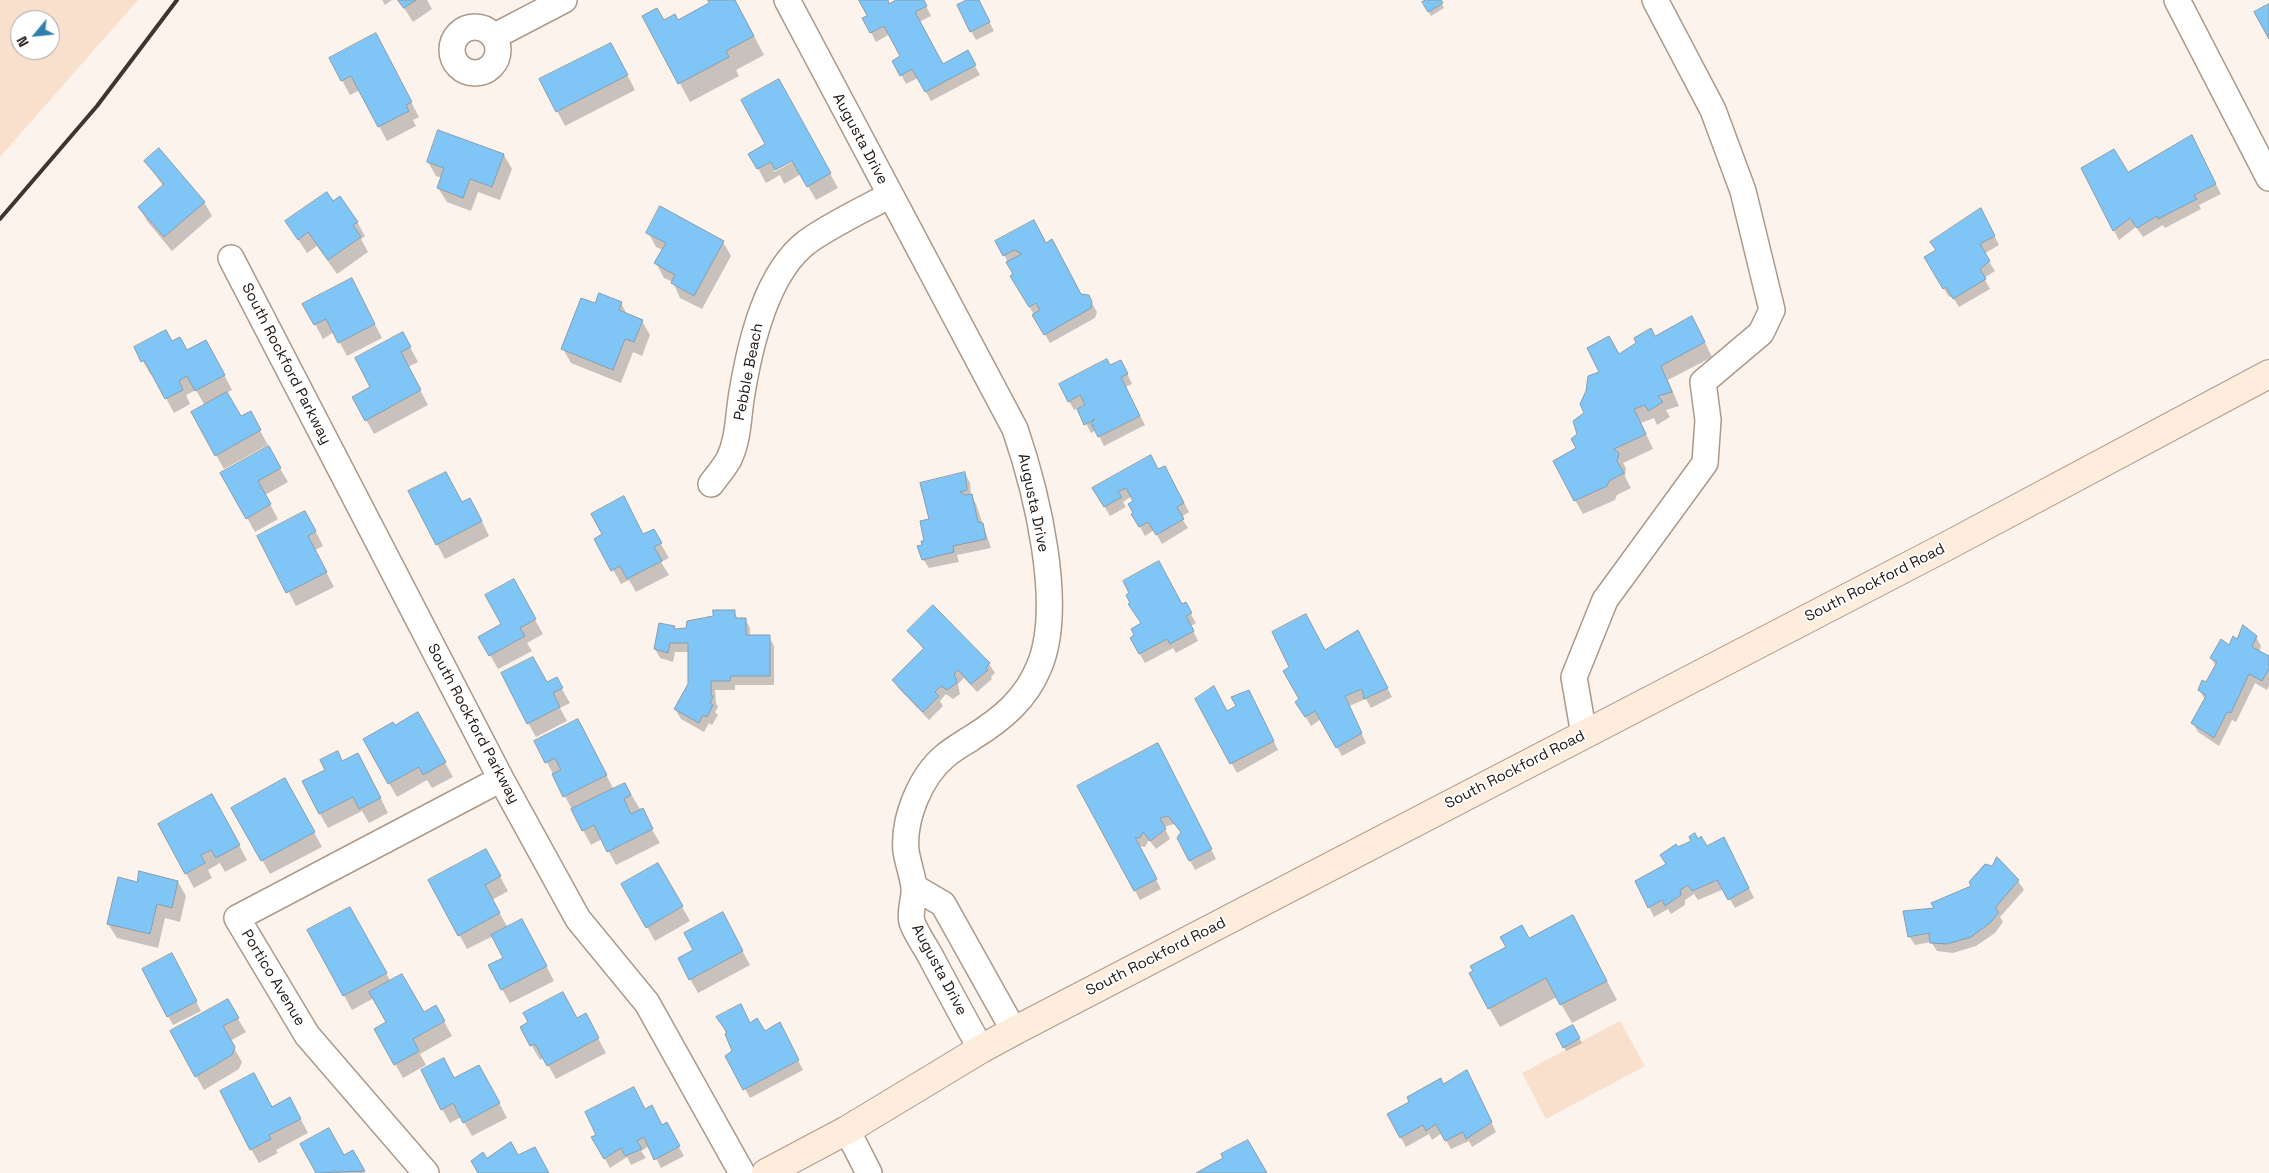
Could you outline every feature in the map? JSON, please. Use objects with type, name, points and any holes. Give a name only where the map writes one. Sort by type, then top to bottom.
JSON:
[{"type":"street","points":[[495,36],[564,0]]},
{"type":"street","name":"Augusta Drive","points":[[787,0],[1015,429],[1027,466],[1038,514],[1048,580],[1049,613],[1047,642],[1040,666],[1019,700],[997,722],[945,756],[929,772],[910,814],[906,830],[908,866],[914,887],[912,921],[981,1049]]},
{"type":"street","points":[[1584,735],[1574,677],[1605,600],[1706,463],[1708,420],[1703,382],[1760,333],[1772,310],[1743,191],[1713,110],[1655,0]]},
{"type":"street","points":[[2177,0],[2269,178]]},
{"type":"street","name":"Pebble Beach","points":[[711,484],[728,460],[737,435],[742,393],[750,352],[762,310],[788,262],[806,242],[890,195]]},
{"type":"street","name":"South Rockford Parkway","points":[[231,258],[501,779],[578,919],[647,1003],[742,1173]]},
{"type":"street","name":"South Rockford Road","points":[[766,1173],[847,1130],[1014,1031],[1948,546],[2269,374]]},
{"type":"street","name":"Portico Avenue","points":[[426,1173],[307,1035],[237,918],[501,779]]},
{"type":"street","points":[[914,887],[943,904],[1014,1031]]},
{"type":"street","points":[[847,1130],[869,1173]]},
{"type":"shaded area","points":[[0,0],[138,0],[0,157]]},
{"type":"shaded area","points":[[1620,1021],[1645,1066],[1546,1119],[1522,1073]]},
{"type":"building","points":[[398,0],[416,0],[404,8]]},
{"type":"building","points":[[708,0],[735,0],[754,36],[726,51],[729,57],[678,84],[642,16],[657,8],[664,20],[675,14],[678,20],[709,3]]},
{"type":"building","points":[[859,0],[888,0],[889,4],[896,0],[924,0],[927,6],[915,12],[943,64],[968,50],[976,65],[925,92],[912,69],[900,76],[892,61],[900,56],[884,26],[870,33],[862,18],[867,16]]},
{"type":"building","points":[[967,0],[979,0],[990,22],[970,32],[957,5]]},
{"type":"building","points":[[1426,0],[1441,0],[1443,3],[1428,12],[1422,2]]},
{"type":"building","points":[[2269,4],[2269,39],[2254,12]]},
{"type":"building","points":[[376,33],[412,102],[406,105],[409,111],[378,127],[351,76],[341,81],[329,58]]},
{"type":"building","points":[[611,43],[628,75],[556,112],[539,79]]},
{"type":"building","points":[[779,79],[831,173],[807,187],[792,161],[775,170],[771,162],[757,169],[748,154],[765,144],[741,100]]},
{"type":"building","points":[[438,130],[504,154],[492,187],[470,179],[463,198],[437,188],[444,168],[427,162]]},
{"type":"building","points":[[2192,135],[2216,184],[2194,195],[2197,199],[2158,219],[2157,216],[2137,228],[2130,218],[2113,231],[2081,168],[2114,149],[2128,172]]},
{"type":"building","points":[[159,148],[205,202],[164,237],[138,207],[164,184],[144,161]]},
{"type":"building","points":[[327,192],[333,201],[340,196],[358,222],[353,225],[361,237],[328,260],[308,232],[298,240],[285,221]]},
{"type":"building","points":[[660,206],[724,241],[694,296],[671,283],[675,275],[654,263],[666,243],[646,233]]},
{"type":"building","points":[[1981,208],[1995,236],[1980,244],[1990,261],[1980,269],[1986,279],[1953,299],[1946,287],[1943,289],[1924,257],[1936,250],[1930,242]]},
{"type":"building","points":[[1034,220],[1046,243],[1052,239],[1081,294],[1089,295],[1092,302],[1091,308],[1044,335],[1032,315],[1040,310],[1036,303],[1029,307],[1010,276],[1013,274],[1006,262],[1022,254],[1014,250],[1003,256],[995,241]]},
{"type":"building","points":[[352,278],[375,324],[338,343],[326,319],[314,325],[302,304]]},
{"type":"building","points":[[599,293],[622,302],[619,310],[643,320],[634,342],[625,339],[613,370],[561,349],[581,298],[595,303]]},
{"type":"building","points":[[1692,316],[1705,342],[1661,366],[1672,392],[1658,396],[1663,402],[1648,411],[1645,405],[1634,409],[1646,434],[1614,449],[1619,453],[1617,461],[1624,473],[1609,481],[1607,486],[1574,501],[1553,461],[1576,448],[1571,439],[1577,434],[1573,421],[1584,413],[1580,404],[1586,391],[1588,376],[1599,372],[1587,348],[1609,336],[1619,354],[1636,343],[1634,338],[1651,328],[1655,336]]},
{"type":"building","points":[[166,330],[172,341],[180,337],[187,350],[206,340],[225,375],[195,391],[187,376],[179,381],[183,390],[165,399],[144,360],[141,362],[134,347]]},
{"type":"building","points":[[403,332],[411,347],[401,352],[421,390],[365,421],[352,397],[370,387],[355,358]]},
{"type":"building","points":[[1107,359],[1110,365],[1121,360],[1128,374],[1121,377],[1140,416],[1098,437],[1091,423],[1095,419],[1084,425],[1077,409],[1085,405],[1080,395],[1068,402],[1059,384]]},
{"type":"building","points":[[227,392],[241,416],[251,411],[261,430],[215,456],[191,412]]},
{"type":"building","points":[[269,446],[281,468],[258,481],[271,504],[246,519],[220,473]]},
{"type":"building","points":[[1151,455],[1158,469],[1165,466],[1184,503],[1177,507],[1184,519],[1156,535],[1148,522],[1139,527],[1131,514],[1133,513],[1128,504],[1133,501],[1126,488],[1118,492],[1122,497],[1104,507],[1092,488]]},
{"type":"building","points":[[446,472],[462,502],[470,498],[482,521],[436,545],[408,491]]},
{"type":"building","points":[[965,472],[967,490],[960,492],[965,495],[972,494],[978,522],[983,523],[986,539],[953,546],[954,552],[922,560],[917,546],[922,545],[921,541],[924,541],[920,521],[929,519],[920,483]]},
{"type":"building","points":[[624,496],[643,534],[654,529],[662,543],[654,547],[662,561],[627,579],[620,566],[611,571],[594,539],[602,534],[591,514]]},
{"type":"building","points":[[305,511],[316,531],[308,536],[327,572],[286,593],[257,536]]},
{"type":"building","points":[[1159,561],[1182,604],[1186,602],[1192,613],[1186,616],[1194,631],[1170,644],[1167,639],[1139,654],[1130,638],[1134,635],[1131,629],[1141,623],[1128,604],[1130,603],[1126,595],[1129,593],[1123,581]]},
{"type":"building","points":[[514,579],[536,619],[520,628],[525,636],[489,656],[478,637],[501,624],[485,595]]},
{"type":"building","points":[[933,605],[990,663],[986,668],[988,670],[971,684],[958,670],[954,674],[957,681],[956,684],[947,690],[941,686],[935,692],[939,696],[923,712],[892,680],[924,648],[907,631]]},
{"type":"building","points":[[713,610],[735,610],[735,618],[746,618],[746,635],[770,635],[770,676],[731,676],[730,681],[711,681],[711,694],[713,697],[710,703],[713,705],[707,717],[703,715],[699,723],[674,709],[688,684],[688,643],[670,643],[668,653],[654,649],[659,623],[675,626],[674,629],[686,628],[687,621],[713,616]]},
{"type":"building","points":[[1306,614],[1325,650],[1358,630],[1388,688],[1364,699],[1362,689],[1345,696],[1362,733],[1336,748],[1315,711],[1305,717],[1295,702],[1299,699],[1283,671],[1289,667],[1272,632]]},
{"type":"building","points":[[2243,625],[2257,636],[2252,647],[2269,656],[2269,669],[2262,681],[2249,674],[2231,713],[2227,712],[2214,738],[2191,723],[2206,696],[2198,690],[2202,680],[2206,682],[2217,662],[2210,658],[2221,639],[2229,645],[2233,636],[2237,639]]},
{"type":"building","points":[[533,657],[547,682],[557,677],[563,688],[553,693],[560,707],[527,724],[501,673]]},
{"type":"building","points":[[1214,686],[1227,711],[1236,706],[1231,697],[1249,690],[1274,741],[1230,764],[1195,699]]},
{"type":"building","points":[[418,712],[446,762],[423,775],[419,767],[388,784],[363,739],[393,722],[395,725]]},
{"type":"building","points":[[578,719],[607,775],[563,797],[552,774],[561,770],[555,758],[545,763],[534,741]]},
{"type":"building","points":[[1158,743],[1212,849],[1189,861],[1177,838],[1181,832],[1168,816],[1160,818],[1166,829],[1150,841],[1143,832],[1140,838],[1135,837],[1157,879],[1134,891],[1077,786]]},
{"type":"building","points":[[338,751],[342,761],[358,753],[381,798],[359,809],[353,797],[319,814],[302,781],[325,770],[320,760]]},
{"type":"building","points":[[285,778],[315,832],[261,861],[231,808]]},
{"type":"building","points":[[625,783],[631,795],[624,799],[631,814],[643,808],[653,829],[607,852],[594,825],[582,831],[571,809]]},
{"type":"building","points":[[212,794],[240,845],[216,858],[211,850],[201,855],[205,863],[185,874],[158,824]]},
{"type":"building","points":[[1695,833],[1698,839],[1701,836],[1707,846],[1724,837],[1749,888],[1728,900],[1717,880],[1692,891],[1688,885],[1680,890],[1681,895],[1665,906],[1662,900],[1648,908],[1635,881],[1666,864],[1660,855],[1676,844],[1678,847],[1691,841],[1689,837]]},
{"type":"building","points":[[486,849],[501,876],[485,885],[500,913],[458,936],[428,880]]},
{"type":"building","points":[[1997,857],[2019,880],[1995,908],[1999,912],[1990,923],[1971,937],[1947,944],[1930,943],[1929,933],[1908,937],[1903,911],[1934,908],[1931,903],[1971,886],[1969,882],[1985,864],[1992,866]]},
{"type":"building","points":[[658,863],[683,906],[646,928],[621,884]]},
{"type":"building","points":[[139,871],[178,881],[172,908],[157,904],[150,934],[107,924],[118,877],[137,882]]},
{"type":"building","points":[[350,907],[387,973],[343,996],[307,930]]},
{"type":"building","points":[[723,912],[743,951],[689,980],[678,958],[693,950],[684,933]]},
{"type":"building","points":[[1573,915],[1607,981],[1560,1005],[1546,978],[1488,1009],[1469,973],[1473,971],[1470,966],[1506,947],[1500,937],[1522,925],[1529,938]]},
{"type":"building","points":[[522,919],[547,966],[501,990],[488,965],[503,958],[491,935]]},
{"type":"building","points":[[172,953],[197,1001],[167,1017],[142,969]]},
{"type":"building","points":[[402,974],[424,1012],[436,1005],[445,1021],[413,1039],[419,1051],[394,1065],[374,1029],[386,1022],[369,992]]},
{"type":"building","points":[[563,992],[577,1018],[586,1013],[599,1038],[547,1066],[535,1044],[530,1046],[520,1027],[528,1022],[523,1013]]},
{"type":"building","points":[[228,999],[239,1018],[223,1026],[235,1047],[232,1055],[195,1077],[170,1031]]},
{"type":"building","points":[[741,1004],[750,1023],[757,1018],[765,1031],[780,1022],[799,1060],[743,1090],[725,1056],[732,1051],[725,1034],[727,1032],[716,1017]]},
{"type":"building","points":[[1573,1025],[1580,1038],[1563,1048],[1556,1034]]},
{"type":"building","points":[[444,1058],[454,1078],[479,1065],[500,1103],[463,1123],[453,1103],[441,1110],[421,1070]]},
{"type":"building","points":[[1467,1070],[1492,1122],[1466,1139],[1463,1132],[1445,1141],[1436,1124],[1426,1131],[1423,1125],[1400,1138],[1387,1114],[1409,1102],[1407,1097],[1441,1078],[1443,1084]]},
{"type":"building","points":[[254,1073],[272,1107],[290,1097],[301,1119],[269,1135],[271,1139],[250,1150],[220,1091]]},
{"type":"building","points":[[634,1087],[645,1109],[652,1105],[662,1125],[667,1122],[680,1146],[654,1160],[644,1137],[637,1141],[642,1149],[625,1156],[621,1148],[604,1159],[591,1137],[596,1135],[585,1112]]},
{"type":"building","points":[[329,1128],[344,1155],[353,1150],[365,1171],[316,1173],[300,1144]]},
{"type":"building","points":[[1248,1140],[1267,1173],[1196,1173],[1223,1158],[1221,1154]]},
{"type":"building","points":[[511,1142],[518,1155],[535,1147],[549,1173],[478,1173],[471,1161],[483,1152],[487,1158]]},
{"type":"railway","points":[[0,219],[97,106],[177,0]]}]
